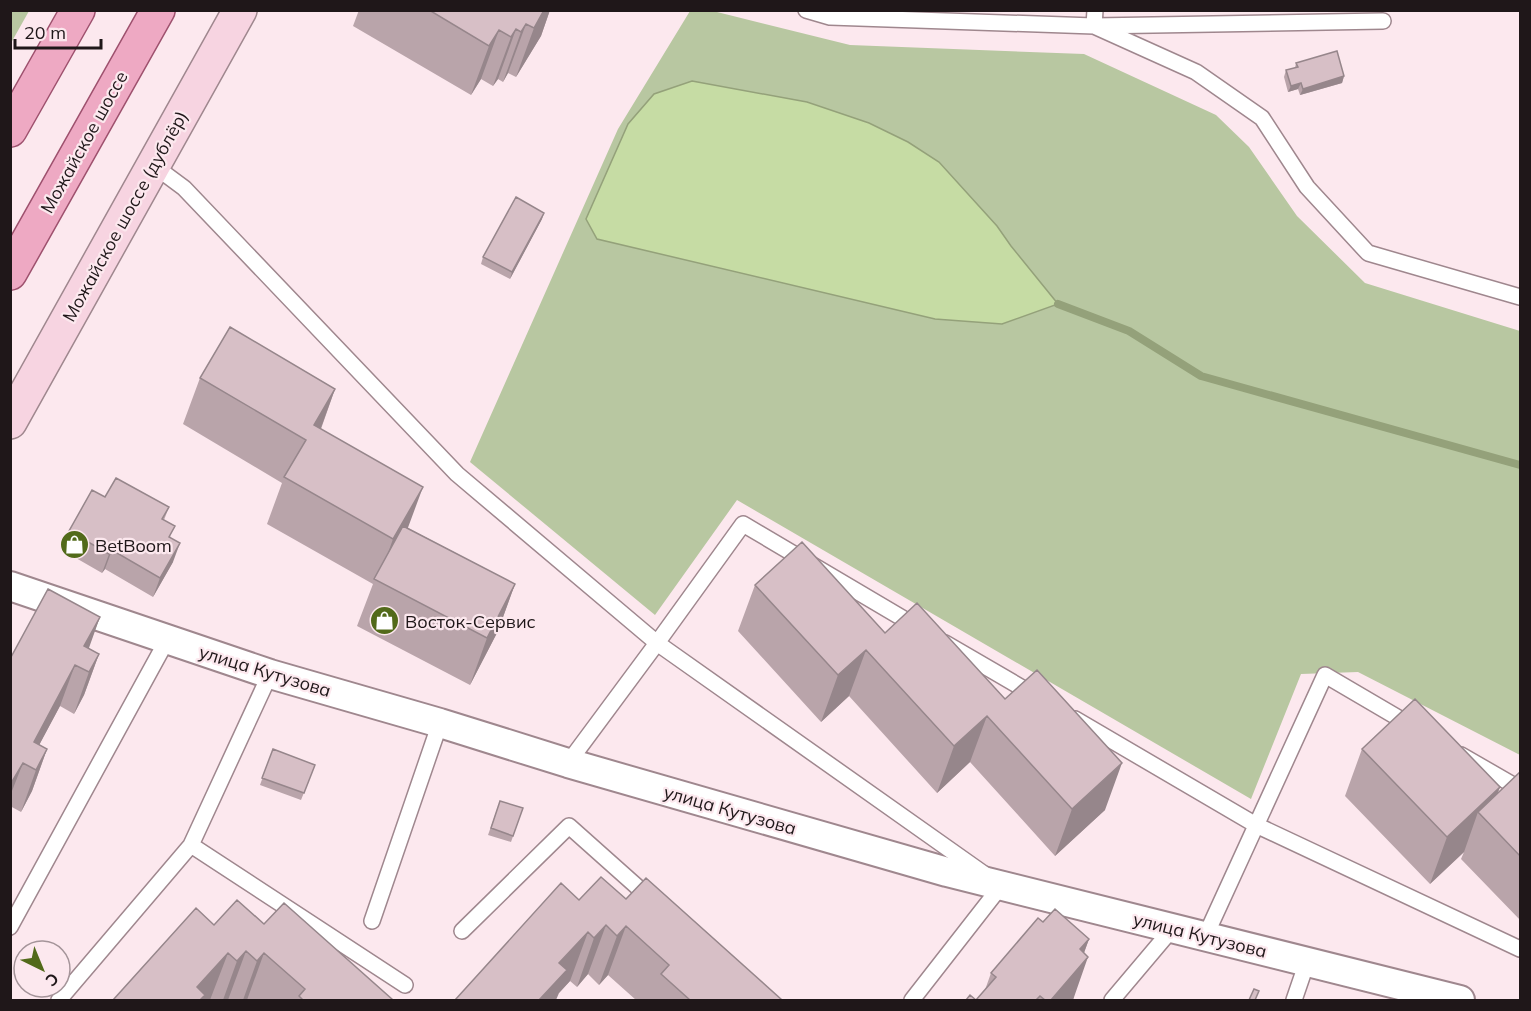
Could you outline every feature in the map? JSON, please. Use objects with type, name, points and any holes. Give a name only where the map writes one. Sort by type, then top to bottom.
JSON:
[{"type":"main road","points":[[10,130],[78,10]]},
{"type":"main road","name":"Можайское шоссе","points":[[10,273],[158,10]]},
{"type":"main road","name":"Можайское шоссе (дублёр)","points":[[10,422],[240,10]]},
{"type":"street","name":"улица Кутузова","points":[[10,586],[270,674],[947,872],[1460,1000]]},
{"type":"lane","points":[[806,10],[830,14],[1383,21]]},
{"type":"lane","points":[[1095,18],[1196,72],[1263,118],[1307,187],[1368,253],[1521,297]]},
{"type":"lane","points":[[153,165],[184,188],[457,474],[657,643],[1001,886],[912,1000]]},
{"type":"lane","points":[[568,763],[743,524],[1256,825],[1521,949]]},
{"type":"lane","points":[[10,927],[167,639]]},
{"type":"lane","points":[[59,1000],[190,845],[270,674]]},
{"type":"lane","points":[[1205,937],[1325,675],[1428,735]]},
{"type":"lane","points":[[372,921],[440,723]]},
{"type":"lane","points":[[1448,747],[1521,789]]},
{"type":"lane","points":[[462,931],[569,826],[664,910]]},
{"type":"lane","points":[[190,845],[405,985]]},
{"type":"lane","points":[[1112,1000],[1172,929]]},
{"type":"lane","points":[[1294,1000],[1307,962]]},
{"type":"shaded area","points":[[10,11],[29,11],[11,43]]},
{"type":"shaded area","points":[[690,11],[713,11],[850,45],[1084,54],[1216,115],[1249,147],[1297,216],[1365,283],[1520,331],[1520,755],[1358,672],[1301,674],[1251,799],[737,500],[655,615],[470,462],[618,129]]},
{"type":"shaded area","points":[[692,81],[807,102],[869,123],[908,142],[939,162],[997,226],[1058,304],[1002,324],[935,319],[597,239],[586,219],[628,124],[654,94]]},
{"type":"building","points":[[429,10],[544,10],[534,28],[526,24],[521,32],[516,29],[511,37],[499,30],[489,46]]},
{"type":"building","points":[[1337,51],[1344,76],[1303,89],[1301,83],[1291,86],[1286,70],[1298,67],[1296,63]]},
{"type":"building","points":[[516,197],[544,213],[512,272],[483,257]]},
{"type":"building","points":[[230,327],[335,389],[314,425],[423,487],[393,539],[284,477],[306,440],[200,378]]},
{"type":"building","points":[[116,478],[169,507],[162,519],[175,526],[169,537],[180,543],[160,578],[112,550],[109,554],[69,531],[92,490],[105,497]]},
{"type":"building","points":[[403,526],[515,584],[487,638],[374,579]]},
{"type":"building","points":[[802,542],[885,633],[917,603],[1005,699],[1037,670],[1122,763],[1072,809],[987,716],[954,746],[866,650],[838,675],[755,585]]},
{"type":"building","points":[[48,589],[100,617],[84,646],[99,654],[89,672],[75,665],[34,742],[47,749],[36,770],[23,763],[10,785],[10,659]]},
{"type":"building","points":[[1415,699],[1500,787],[1447,837],[1362,749]]},
{"type":"building","points":[[273,749],[315,765],[304,793],[262,778]]},
{"type":"building","points":[[1521,771],[1521,857],[1478,812]]},
{"type":"building","points":[[500,801],[523,808],[513,836],[491,828]]},
{"type":"building","points":[[601,877],[626,899],[646,878],[782,1000],[690,1000],[661,974],[669,965],[626,926],[617,936],[606,925],[594,938],[588,932],[559,963],[567,970],[539,1000],[455,1000],[561,883],[579,900]]},
{"type":"building","points":[[237,900],[264,924],[284,903],[393,1000],[303,1000],[299,996],[305,989],[264,953],[257,961],[246,951],[237,961],[228,953],[197,987],[205,995],[200,1000],[113,1000],[196,908],[214,925]]},
{"type":"building","points":[[1055,909],[1089,939],[1080,949],[1088,957],[1051,1000],[1045,1000],[1040,996],[1036,1000],[976,1000],[996,977],[991,973],[1038,918],[1043,922]]},
{"type":"building","points":[[1254,989],[1259,991],[1255,1000],[1249,1000]]},
{"type":"building","points":[[970,995],[976,1000],[966,1000]]},
{"type":"waterway","points":[[1058,304],[1129,331],[1201,376],[1520,465]]},
{"type":"place","name":"BetBoom","points":[[74,545]]},
{"type":"place","name":"Восток-Сервис","points":[[384,621]]}]
